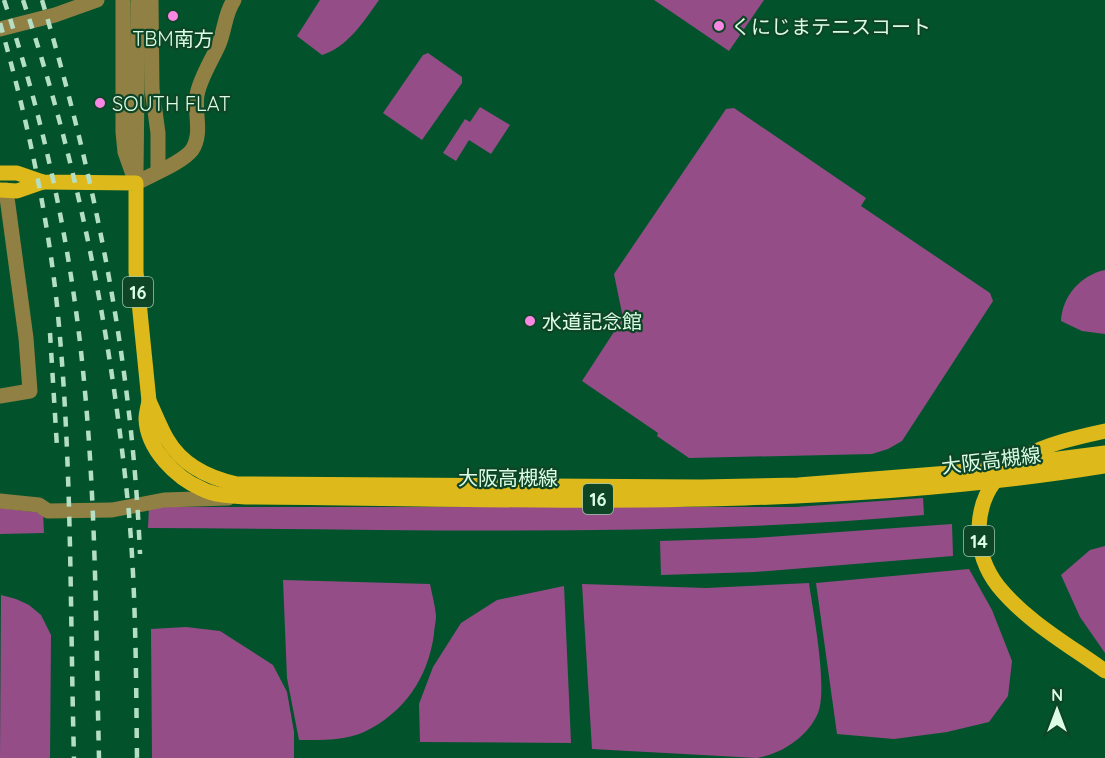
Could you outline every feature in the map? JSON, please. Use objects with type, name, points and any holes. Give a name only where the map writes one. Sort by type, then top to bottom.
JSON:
[{"type":"main road","points":[[0,173],[17,173],[43,182]]},
{"type":"main road","points":[[3,190],[17,190],[43,182],[136,183]]},
{"type":"main road","name":"大阪高槻線","points":[[136,183],[136,272],[148,401],[146,420],[149,434],[168,465],[189,482],[216,494],[248,497],[702,499],[800,496],[950,486],[1105,466]]},
{"type":"main road","name":"大阪高槻線","points":[[148,401],[168,442],[189,463],[209,476],[246,484],[678,487],[798,485],[960,472],[1105,453]]},
{"type":"main road","name":"14","points":[[1105,431],[1044,447],[1008,467],[988,493],[982,507],[979,529],[981,551],[987,568],[1006,595],[1029,615],[1105,671]]},
{"type":"street","points":[[0,29],[55,15],[96,0]]},
{"type":"street","points":[[123,0],[123,132],[125,152],[136,183]]},
{"type":"street","points":[[136,183],[191,152],[196,142],[197,93],[220,42],[229,7],[234,0]]},
{"type":"street","points":[[136,183],[145,2]]},
{"type":"street","points":[[145,2],[158,133],[158,171]]},
{"type":"street","points":[[0,396],[30,391],[26,338],[3,190]]},
{"type":"street","points":[[0,501],[39,505],[48,511],[112,510],[164,500],[248,497]]},
{"type":"shaded area","points":[[320,0],[379,0],[348,40],[322,55],[297,36]]},
{"type":"shaded area","name":"くにじまテニスコート","points":[[654,0],[764,0],[729,51]]},
{"type":"shaded area","points":[[428,53],[462,77],[462,83],[422,140],[383,113],[423,55]]},
{"type":"shaded area","points":[[480,107],[510,125],[491,154],[469,140],[456,161],[443,153],[465,119],[470,122]]},
{"type":"shaded area","points":[[734,108],[866,198],[861,206],[990,293],[993,301],[902,441],[888,449],[872,454],[689,458],[657,436],[658,433],[582,381],[623,318],[614,274],[726,109]]},
{"type":"shaded area","points":[[1105,270],[1105,334],[1082,331],[1061,321],[1065,303],[1074,288],[1088,277]]},
{"type":"shaded area","points":[[923,498],[924,515],[730,527],[536,530],[148,528],[149,507],[795,507]]},
{"type":"shaded area","points":[[0,508],[43,513],[44,533],[0,534]]},
{"type":"shaded area","points":[[952,524],[953,556],[755,572],[661,575],[660,541],[755,538]]},
{"type":"shaded area","points":[[1105,546],[1105,653],[1080,617],[1061,575],[1090,550]]},
{"type":"shaded area","points":[[969,569],[992,610],[1012,661],[1008,696],[989,722],[947,732],[894,739],[837,734],[816,583]]},
{"type":"shaded area","points":[[283,580],[430,584],[436,618],[431,650],[420,679],[412,692],[391,715],[364,732],[348,737],[299,740],[287,678]]},
{"type":"shaded area","points":[[809,583],[821,669],[821,701],[813,722],[801,737],[775,753],[757,758],[592,749],[582,584],[706,588]]},
{"type":"shaded area","points":[[564,586],[571,743],[420,742],[419,704],[433,667],[461,623],[497,600]]},
{"type":"shaded area","points":[[1,595],[29,605],[41,615],[51,635],[50,758],[0,758]]},
{"type":"shaded area","points":[[186,627],[220,631],[273,665],[287,692],[294,732],[294,758],[152,758],[151,629]]},
{"type":"railway","points":[[4,0],[32,94],[55,188],[79,332],[88,428],[93,522],[99,758]]},
{"type":"railway","points":[[23,0],[61,126],[77,190],[103,318],[113,383],[131,544],[137,758]]},
{"type":"railway","points":[[42,0],[79,136],[108,274],[129,412],[140,554]]},
{"type":"railway","points":[[0,23],[37,173],[50,250],[59,326],[68,488],[74,758]]},
{"type":"railway","points":[[50,333],[57,447]]},
{"type":"place","name":"TBM南方","points":[[173,16]]},
{"type":"place","name":"くにじまテニスコート","points":[[719,26]]},
{"type":"place","name":"SOUTH FLAT","points":[[100,103]]},
{"type":"place","name":"水道記念館","points":[[530,321]]}]
